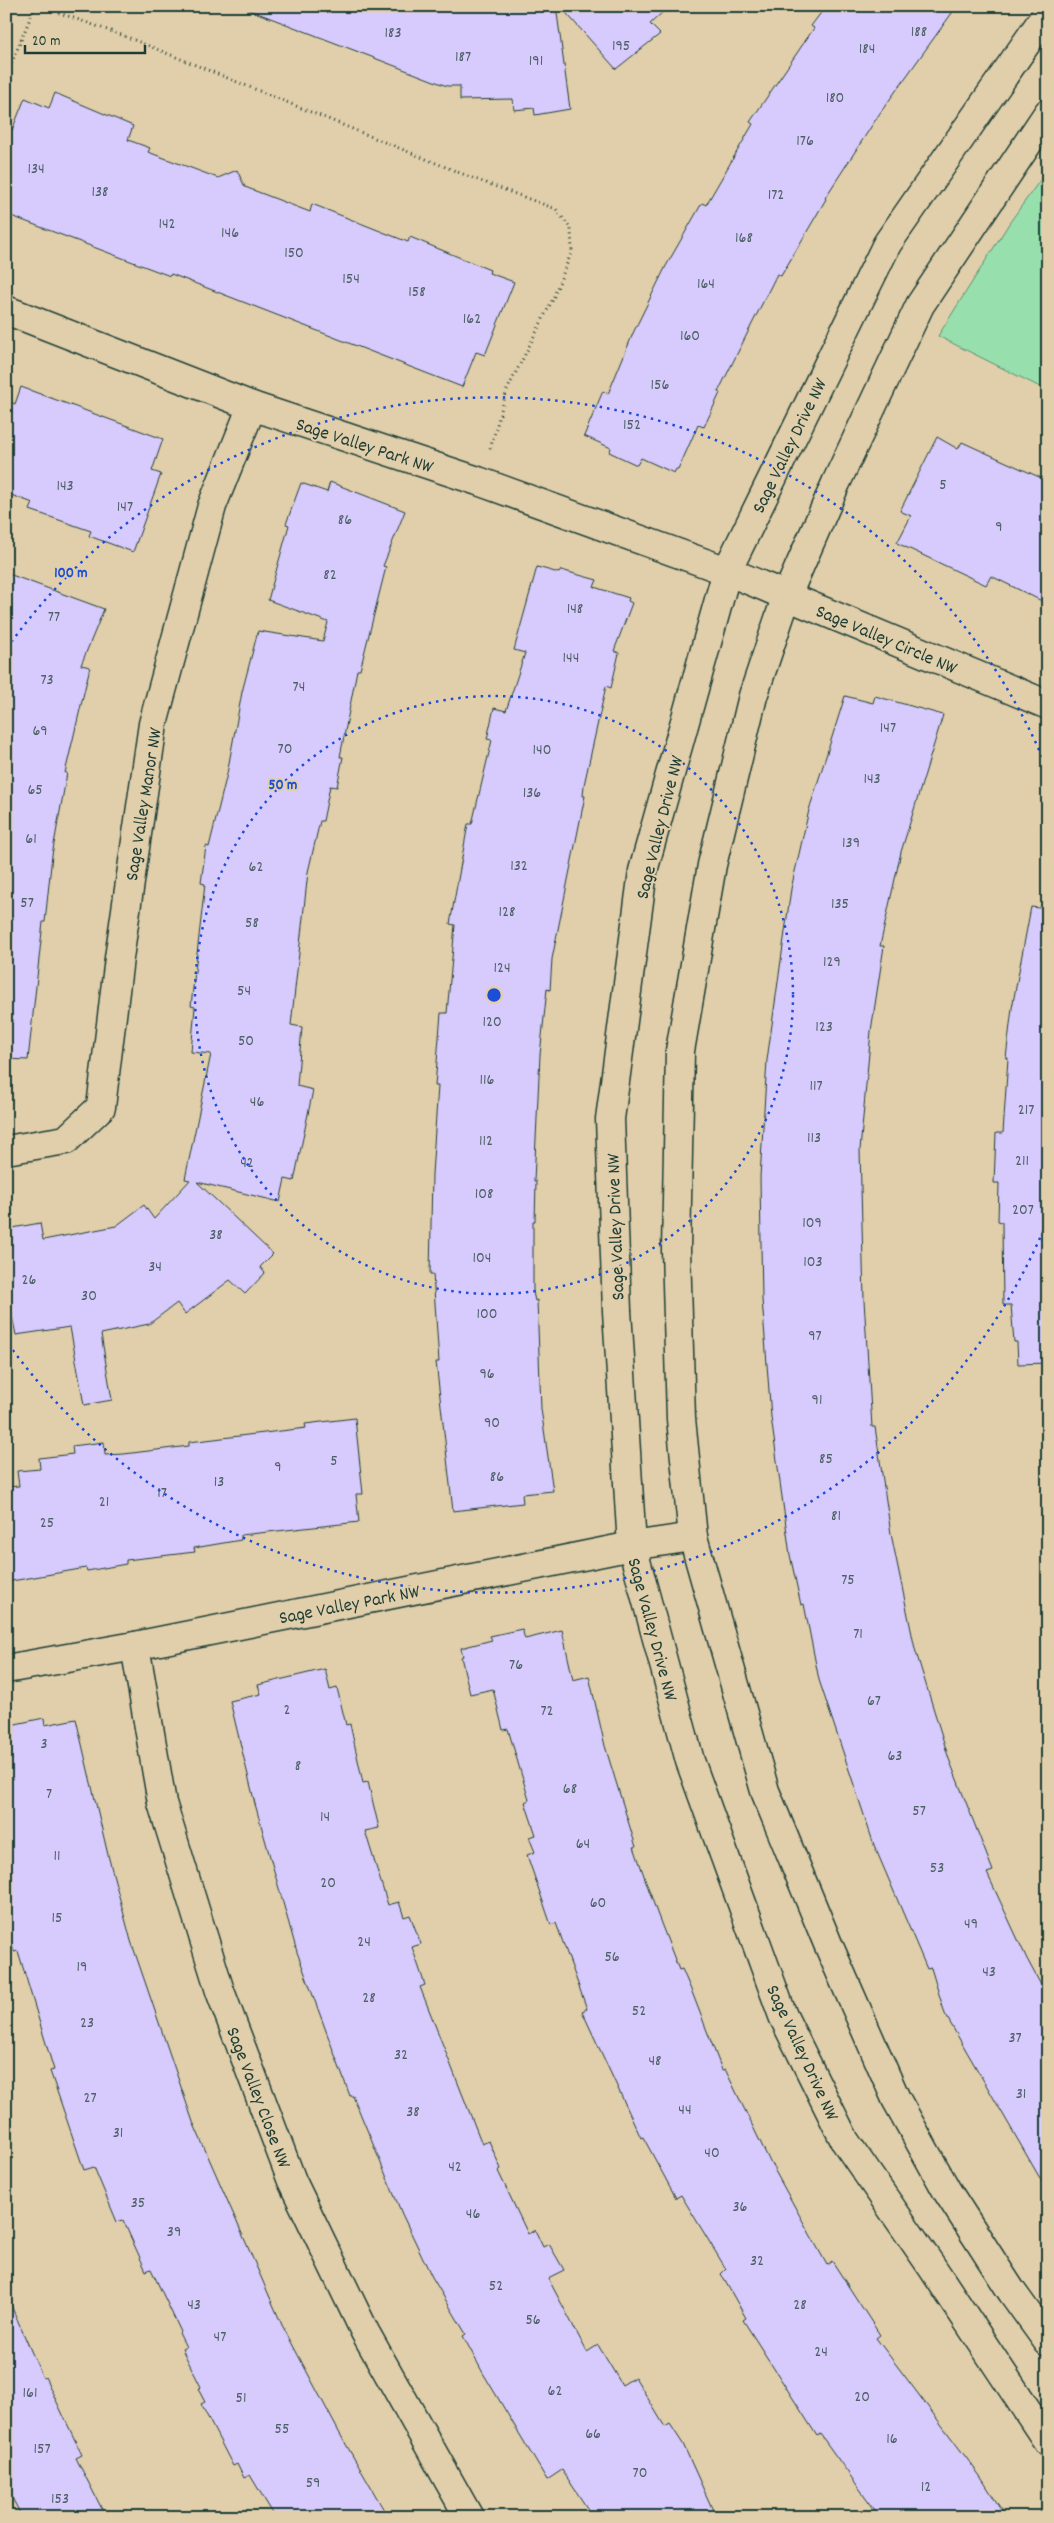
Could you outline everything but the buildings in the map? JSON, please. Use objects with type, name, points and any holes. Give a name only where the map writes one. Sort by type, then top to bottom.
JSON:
[{"type":"street","name":"Sage Valley Drive NW","points":[[1048,12],[886,244],[727,571],[643,871],[610,1119],[617,1311],[632,1546],[690,1761],[783,2016],[845,2141],[932,2267],[1048,2442]]},
{"type":"street","points":[[1048,113],[920,305],[836,483],[787,595],[753,696],[712,865],[680,1051],[676,1250],[681,1420],[693,1537],[765,1791],[828,1944],[896,2099],[947,2191],[1012,2292],[1048,2342]]},
{"type":"street","name":"Sage Valley Park NW","points":[[6,310],[252,406],[478,481],[727,571]]},
{"type":"street","name":"Sage Valley Manor NW","points":[[6,1150],[66,1140],[101,1107],[119,958],[153,724],[212,506],[252,406]]},
{"type":"street","name":"Sage Valley Circle NW","points":[[727,571],[1048,705]]},
{"type":"street","name":"Sage Valley Park NW","points":[[6,1670],[632,1546],[693,1537]]},
{"type":"street","name":"Sage Valley Close NW","points":[[134,1646],[162,1803],[220,1991],[292,2181],[365,2332],[469,2517]]},
{"type":"path","points":[[6,77],[35,6]]},
{"type":"path","points":[[40,6],[127,37],[466,175],[556,209],[571,229],[572,251],[552,301],[507,390],[478,481]]},
{"type":"green space","points":[[1048,169],[1048,391],[938,336],[1010,222]]}]
